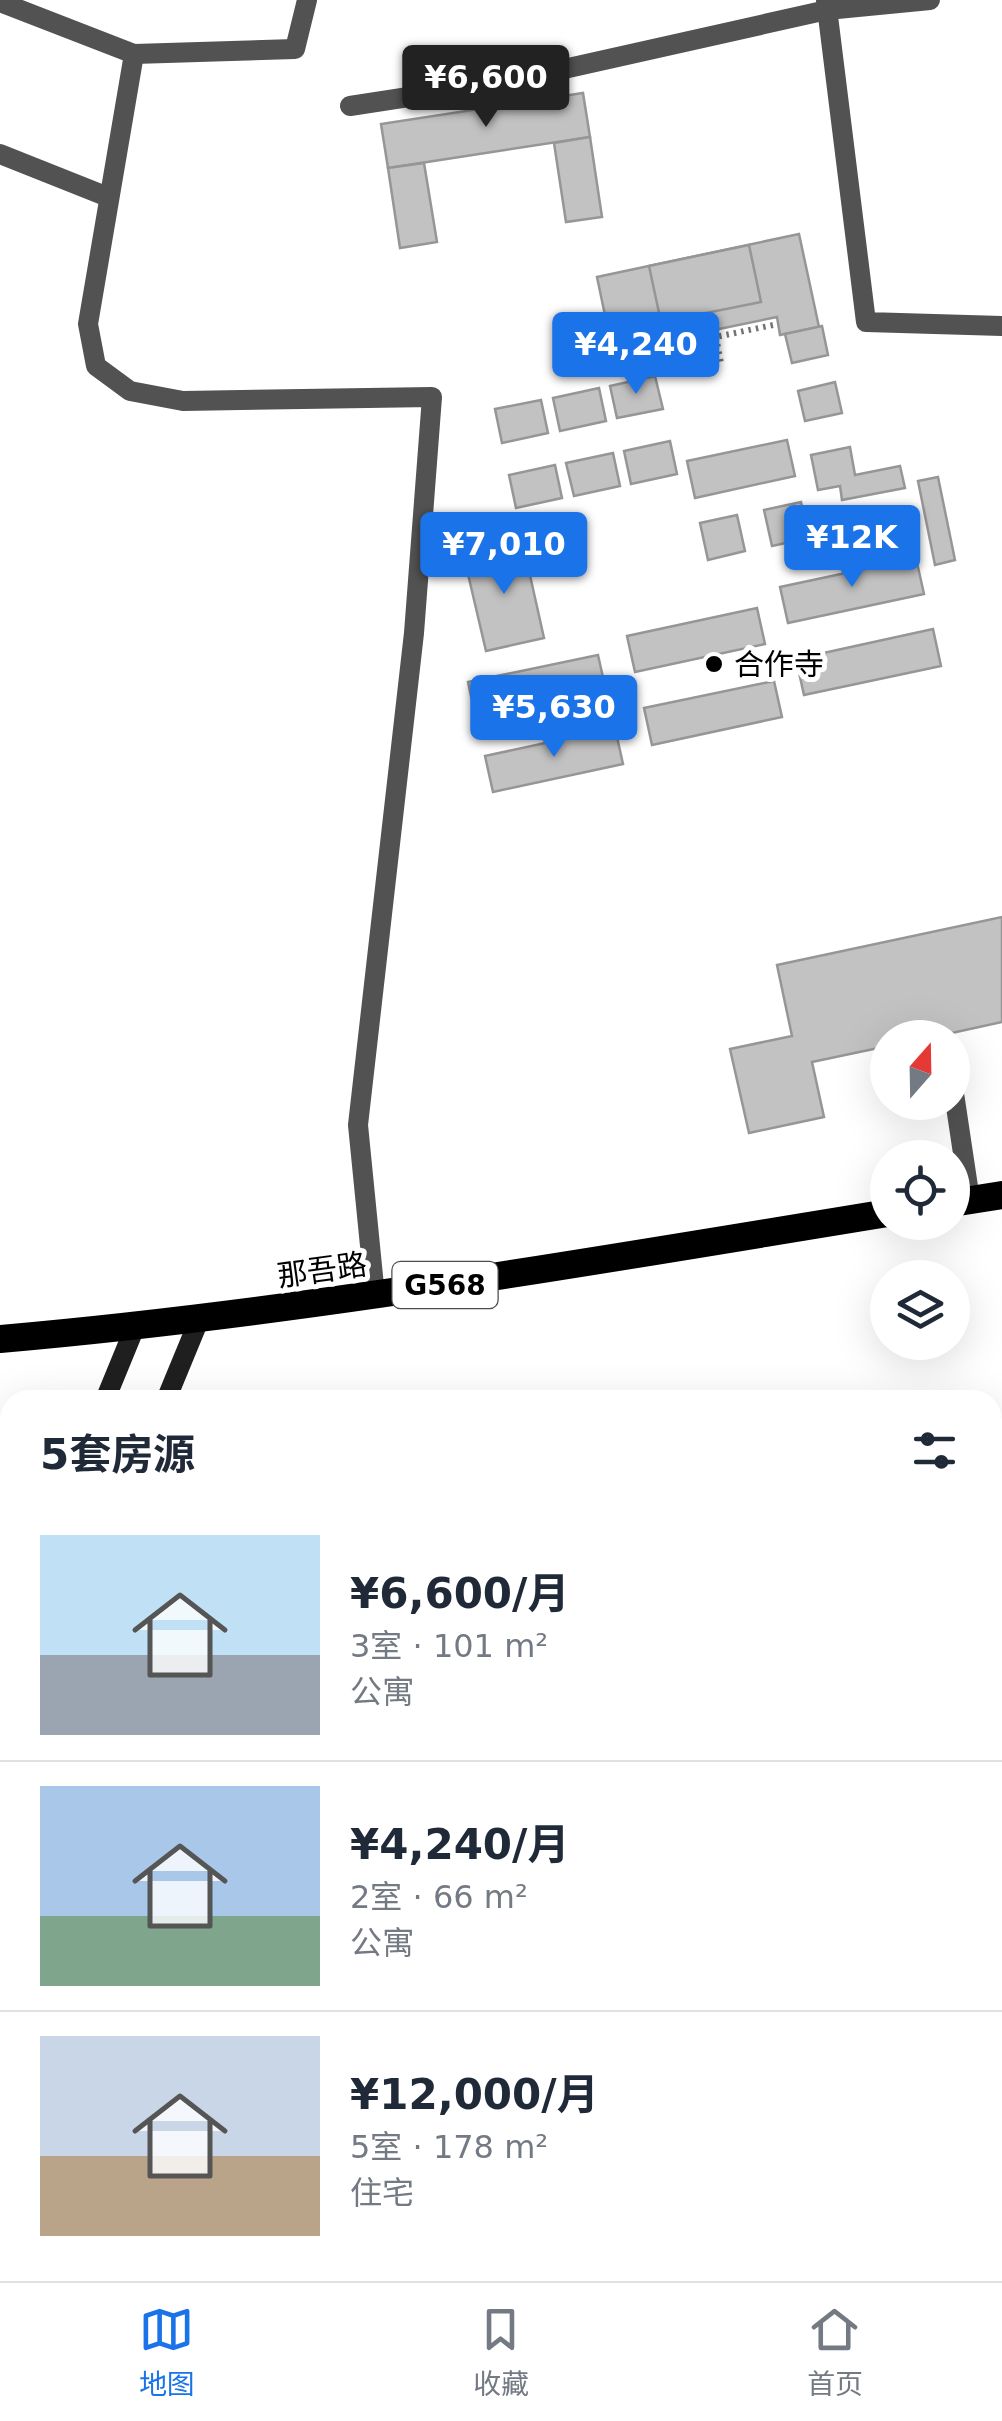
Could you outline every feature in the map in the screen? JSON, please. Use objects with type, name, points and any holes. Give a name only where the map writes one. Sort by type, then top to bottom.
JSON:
[{"type":"highway","points":[[970,1199],[1002,1194]]},
{"type":"highway","name":"那吾路","points":[[0,1339],[199,1320],[376,1296],[870,1216]]},
{"type":"main road","points":[[170,1390],[199,1320]]},
{"type":"main road","points":[[109,1390],[135,1327]]},
{"type":"street","points":[[0,2],[134,54],[295,49],[307,0]]},
{"type":"street","points":[[350,106],[506,82],[826,5],[930,0]]},
{"type":"street","points":[[826,5],[866,322],[1002,326]]},
{"type":"street","points":[[134,54],[88,324],[96,366],[130,391],[183,401],[432,397],[414,633],[358,1125],[376,1296]]},
{"type":"street","points":[[0,154],[108,197]]},
{"type":"path","points":[[653,350],[778,324]]},
{"type":"path","points":[[716,337],[721,363]]},
{"type":"building","points":[[583,93],[590,137],[388,168],[381,124]]},
{"type":"building","points":[[590,137],[602,217],[566,222],[554,143]]},
{"type":"building","points":[[424,163],[437,242],[400,248],[388,168]]},
{"type":"building","points":[[799,234],[819,327],[780,335],[777,317],[651,343],[655,360],[616,368],[597,277]]},
{"type":"building","points":[[749,245],[761,302],[661,322],[649,266]]},
{"type":"building","points":[[822,326],[828,355],[792,363],[785,334]]},
{"type":"building","points":[[655,376],[663,409],[617,418],[610,386]]},
{"type":"building","points":[[835,382],[842,413],[805,421],[798,391]]},
{"type":"building","points":[[599,388],[606,421],[560,431],[553,398]]},
{"type":"building","points":[[541,400],[548,433],[502,443],[495,409]]},
{"type":"building","points":[[787,440],[795,476],[695,498],[687,461]]},
{"type":"building","points":[[670,441],[677,474],[631,484],[624,451]]},
{"type":"building","points":[[850,447],[855,475],[900,466],[905,488],[842,500],[840,486],[818,490],[811,455]]},
{"type":"building","points":[[613,453],[620,486],[574,496],[566,463]]},
{"type":"building","points":[[555,465],[562,498],[516,508],[509,475]]},
{"type":"building","points":[[938,477],[955,560],[935,565],[918,481]]},
{"type":"building","points":[[801,502],[809,538],[772,546],[764,510]]},
{"type":"building","points":[[737,515],[745,551],[708,560],[700,523]]},
{"type":"building","points":[[523,544],[544,638],[486,651],[464,557]]},
{"type":"building","points":[[916,558],[924,594],[788,623],[780,587]]},
{"type":"building","points":[[757,608],[765,644],[635,672],[627,636]]},
{"type":"building","points":[[933,629],[941,666],[804,695],[796,659]]},
{"type":"building","points":[[598,655],[606,691],[476,719],[468,682]]},
{"type":"building","points":[[774,681],[782,717],[652,745],[644,708]]},
{"type":"building","points":[[615,728],[623,764],[493,792],[485,756]]},
{"type":"building","points":[[1002,917],[1002,1022],[970,1029],[970,1020],[870,1020],[870,1050],[812,1062],[824,1117],[749,1133],[730,1049],[792,1036],[777,965]]},
{"type":"place","name":"合作寺","points":[[714,664]]}]
